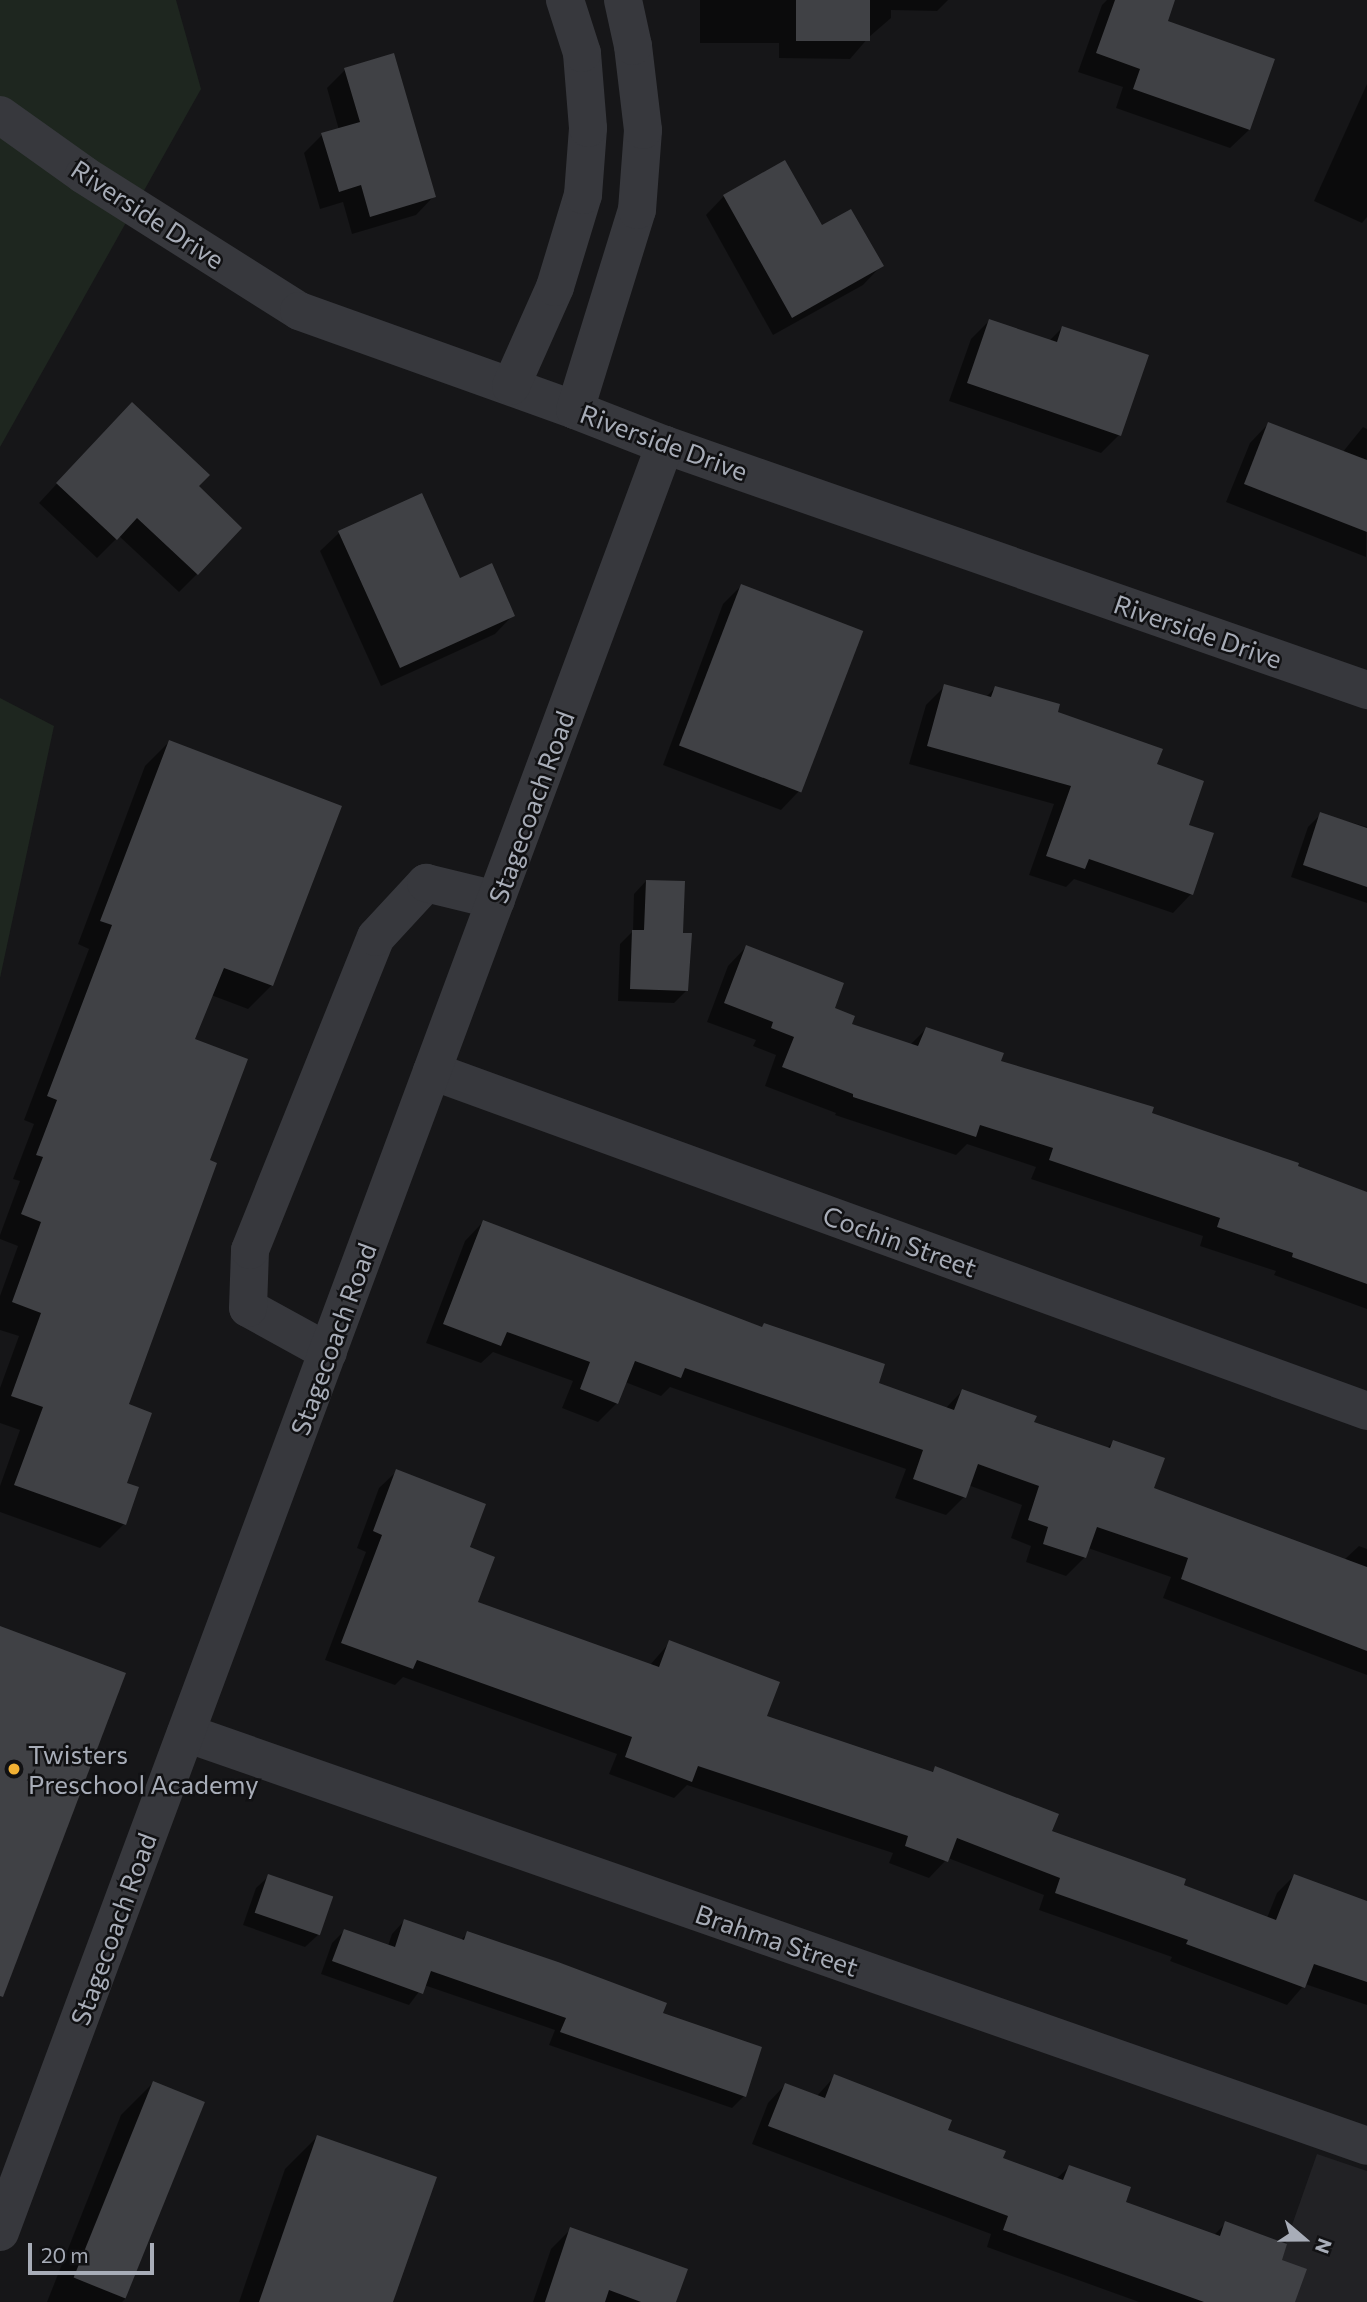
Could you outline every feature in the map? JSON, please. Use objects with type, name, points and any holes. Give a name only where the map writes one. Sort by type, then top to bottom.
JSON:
[{"type":"street","points":[[511,386],[555,287],[583,195],[588,128],[582,53],[565,0]]},
{"type":"street","points":[[575,410],[637,210],[643,130],[633,46],[623,0]]},
{"type":"street","name":"Riverside Drive","points":[[0,115],[84,174],[299,311],[511,386],[666,445],[1367,690]]},
{"type":"street","name":"Stagecoach Road","points":[[0,2232],[666,445]]},
{"type":"street","points":[[328,1353],[248,1308],[250,1250],[376,937],[426,883],[496,900]]},
{"type":"street","name":"Cochin Street","points":[[432,1071],[1367,1411]]},
{"type":"street","name":"Brahma Street","points":[[186,1733],[1367,2147]]},
{"type":"shaded area","points":[[0,0],[176,0],[201,89],[0,447]]},
{"type":"shaded area","points":[[0,698],[54,726],[0,978]]},
{"type":"shaded area","points":[[1317,2154],[1367,2171],[1367,2302],[1265,2302]]},
{"type":"building","points":[[796,0],[870,0],[870,41],[796,41]]},
{"type":"building","points":[[1115,0],[1175,0],[1168,21],[1275,59],[1250,130],[1133,89],[1140,69],[1096,53]]},
{"type":"building","points":[[394,53],[436,197],[370,217],[361,185],[339,192],[321,133],[360,122],[344,68]]},
{"type":"building","points":[[785,160],[822,225],[851,209],[884,266],[792,318],[723,195]]},
{"type":"building","points":[[989,319],[1057,342],[1062,326],[1149,355],[1121,436],[967,383]]},
{"type":"building","points":[[132,402],[210,475],[199,486],[242,528],[198,575],[137,518],[117,540],[56,483]]},
{"type":"building","points":[[1268,422],[1367,460],[1367,532],[1244,484]]},
{"type":"building","points":[[422,493],[460,578],[492,563],[515,616],[400,668],[338,531]]},
{"type":"building","points":[[741,584],[863,631],[801,792],[679,746]]},
{"type":"building","points":[[944,684],[991,697],[995,686],[1060,704],[1058,712],[1163,749],[1157,764],[1204,781],[1189,825],[1214,833],[1193,895],[1089,859],[1085,869],[1046,856],[1071,786],[927,746]]},
{"type":"building","points":[[169,740],[342,806],[273,986],[224,968],[195,1039],[248,1059],[210,1160],[217,1163],[129,1404],[152,1413],[127,1483],[139,1487],[126,1525],[14,1485],[43,1407],[11,1396],[41,1313],[12,1302],[41,1222],[21,1214],[43,1157],[36,1155],[57,1100],[47,1096],[112,925],[100,921]]},
{"type":"building","points":[[1320,812],[1367,828],[1367,887],[1303,865]]},
{"type":"building","points":[[646,880],[685,881],[683,933],[692,933],[688,991],[630,989],[632,930],[644,930]]},
{"type":"building","points":[[746,945],[844,983],[835,1008],[855,1016],[852,1024],[918,1046],[926,1027],[1004,1053],[1001,1061],[1154,1107],[1152,1113],[1299,1163],[1298,1166],[1367,1192],[1367,1284],[1292,1257],[1293,1253],[1217,1227],[1220,1218],[1049,1160],[1053,1148],[980,1125],[976,1137],[853,1097],[853,1094],[782,1067],[794,1037],[771,1028],[773,1022],[724,1003]]},
{"type":"building","points":[[483,1220],[762,1327],[764,1323],[885,1364],[879,1383],[954,1410],[962,1389],[1037,1416],[1034,1422],[1110,1448],[1113,1440],[1165,1458],[1154,1488],[1367,1567],[1367,1651],[1181,1579],[1188,1558],[1097,1527],[1086,1558],[1043,1544],[1048,1527],[1028,1520],[1039,1486],[978,1464],[966,1498],[913,1479],[923,1450],[685,1368],[681,1378],[635,1361],[618,1404],[580,1389],[590,1362],[507,1332],[501,1346],[443,1324]]},
{"type":"building","points":[[396,1469],[486,1504],[470,1547],[495,1557],[478,1602],[659,1667],[669,1640],[780,1682],[767,1716],[933,1772],[935,1766],[1059,1814],[1052,1831],[1186,1879],[1184,1885],[1276,1920],[1294,1874],[1367,1901],[1367,1982],[1314,1964],[1305,1988],[1186,1944],[1188,1940],[1055,1893],[1060,1878],[957,1838],[948,1862],[905,1846],[908,1836],[698,1766],[692,1782],[625,1757],[632,1737],[417,1660],[413,1669],[341,1643],[382,1535],[373,1531]]},
{"type":"building","points":[[0,1626],[126,1673],[3,1997],[0,1996]]},
{"type":"building","points":[[268,1874],[333,1896],[320,1935],[255,1913]]},
{"type":"building","points":[[404,1919],[464,1940],[467,1931],[558,1962],[667,2003],[663,2013],[762,2047],[746,2097],[560,2032],[566,2018],[431,1971],[423,1994],[332,1961],[344,1929],[395,1947]]},
{"type":"building","points":[[834,2074],[952,2120],[948,2130],[1006,2151],[1003,2158],[1063,2180],[1069,2165],[1131,2187],[1126,2202],[1220,2236],[1225,2221],[1287,2244],[1282,2260],[1307,2269],[1295,2302],[1204,2302],[1003,2230],[1008,2216],[768,2126],[785,2083],[825,2098]]},
{"type":"building","points":[[153,2081],[205,2102],[126,2299],[74,2278]]},
{"type":"building","points":[[317,2135],[437,2177],[393,2302],[259,2302]]},
{"type":"building","points":[[570,2227],[688,2269],[676,2302],[641,2302],[609,2290],[605,2302],[545,2302]]},
{"type":"place","name":"Twisters Preschool Academy","points":[[14,1769]]}]
